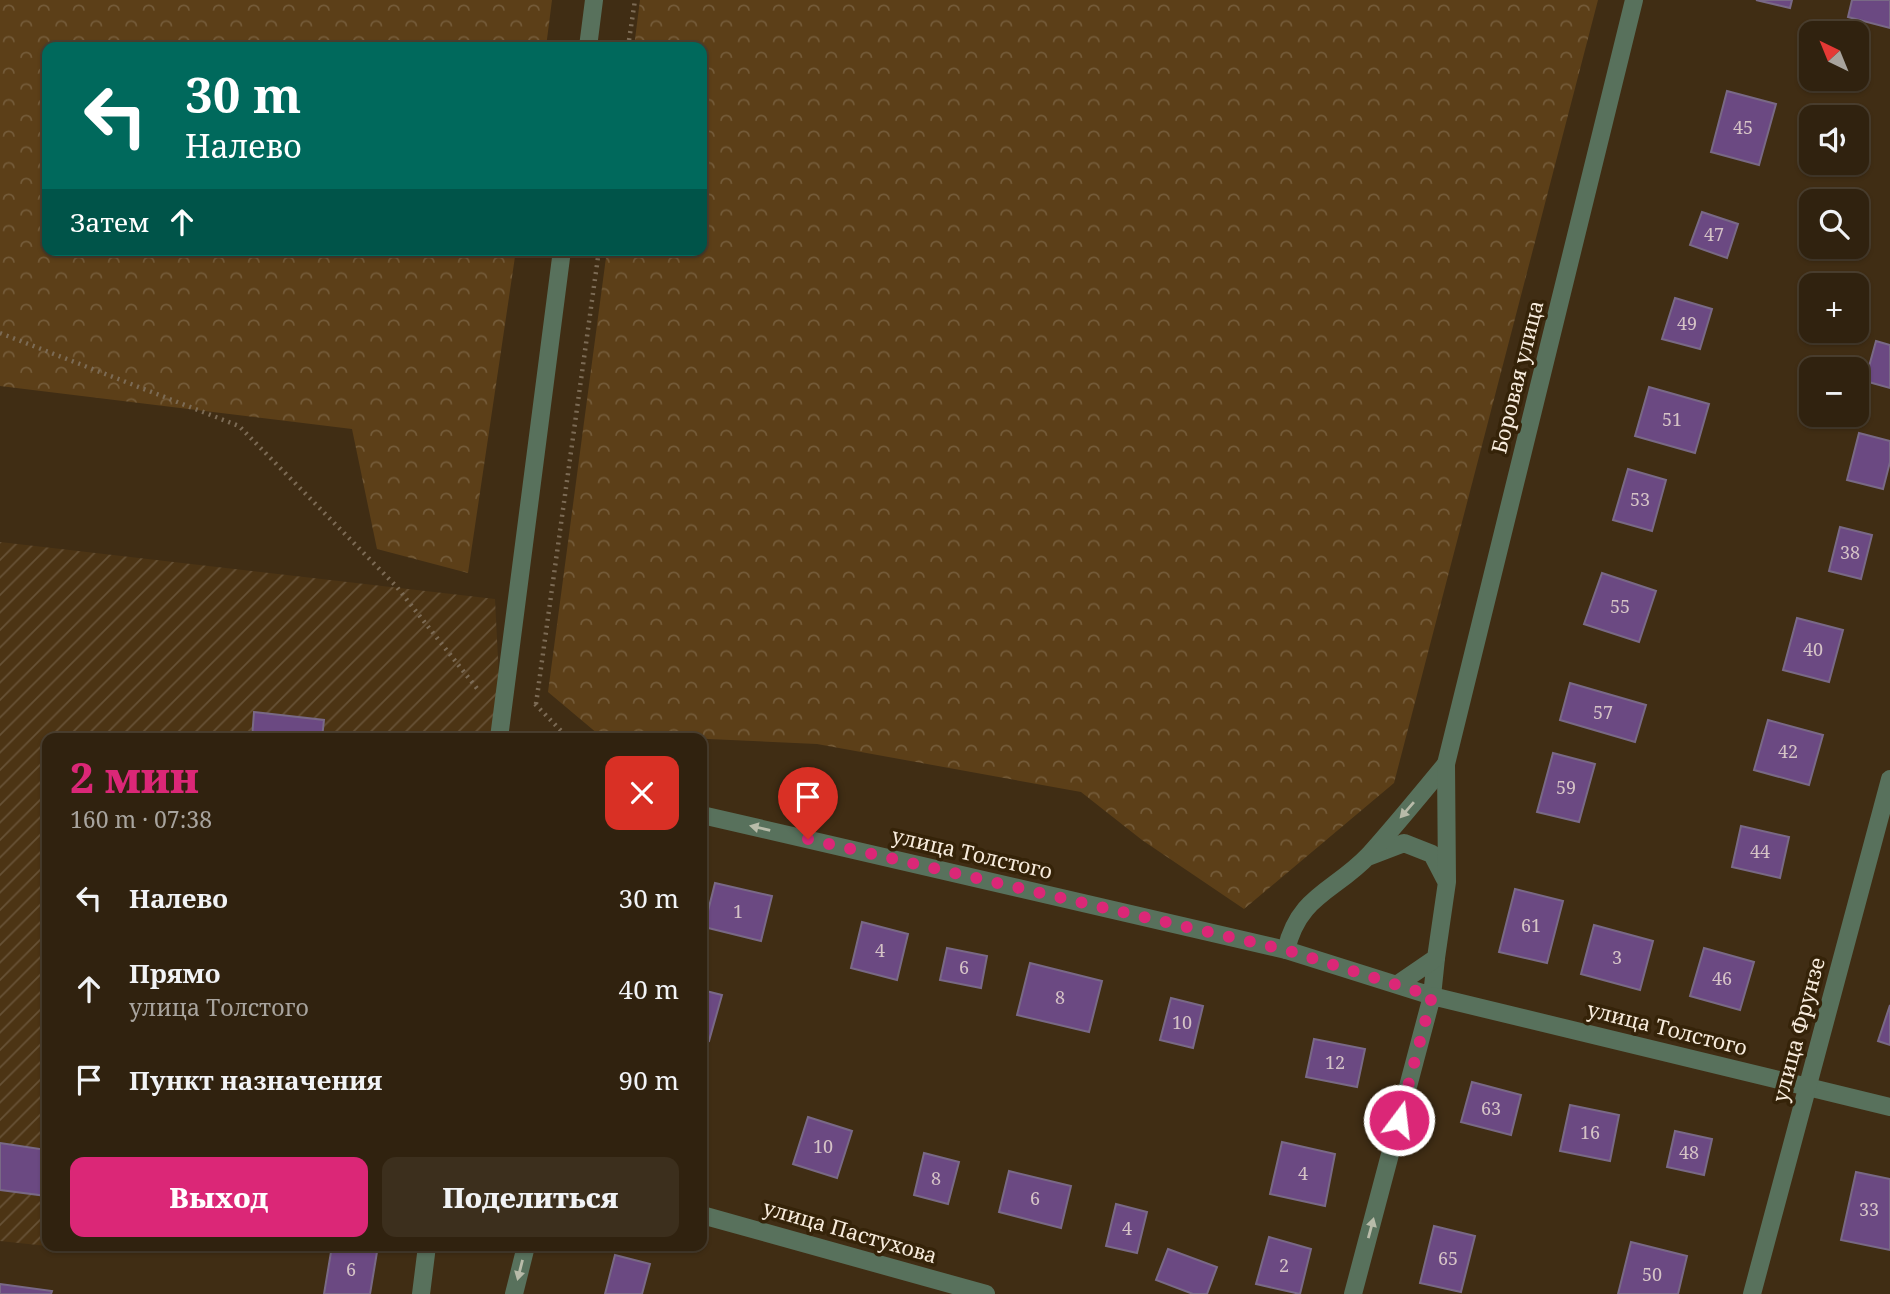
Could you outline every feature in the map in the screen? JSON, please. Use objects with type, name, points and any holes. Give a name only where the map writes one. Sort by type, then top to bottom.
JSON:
[{"type":"street","points":[[588,42],[594,0]]},
{"type":"street","name":"Боровая улица","points":[[1446,764],[1634,0]]},
{"type":"street","points":[[500,733],[561,256]]},
{"type":"street","points":[[1286,950],[1292,928],[1301,911],[1367,857],[1446,764]]},
{"type":"street","points":[[1353,1294],[1432,996],[1447,882],[1446,764]]},
{"type":"street","name":"улица Фрунзе","points":[[1752,1294],[1890,779]]},
{"type":"street","name":"улица Толстого","points":[[707,816],[1286,950],[1432,996],[1890,1107]]},
{"type":"street","points":[[1367,857],[1404,843],[1432,854],[1447,882]]},
{"type":"street","points":[[1398,984],[1436,958]]},
{"type":"street","name":"улица Пастухова","points":[[707,1216],[986,1294]]},
{"type":"street","points":[[421,1294],[426,1251]]},
{"type":"street","points":[[514,1294],[525,1251]]},
{"type":"path","points":[[629,42],[635,0]]},
{"type":"path","points":[[536,704],[598,256]]},
{"type":"path","points":[[0,333],[239,426],[397,586],[501,719]]},
{"type":"path","points":[[507,674],[563,733]]},
{"type":"shaded area","points":[[0,542],[495,599],[501,719],[497,733],[42,733],[42,1245],[0,1241]]},
{"type":"green space","points":[[0,0],[552,0],[547,42],[42,42],[42,256],[515,256],[468,573],[377,549],[352,429],[0,386]]},
{"type":"green space","points":[[640,0],[1598,0],[1394,783],[1244,909],[1142,840],[1081,792],[817,744],[707,739],[707,733],[597,733],[548,692],[606,256],[707,256],[707,42],[635,42]]},
{"type":"building","points":[[1756,0],[1792,0],[1790,8]]},
{"type":"building","points":[[1852,0],[1890,0],[1890,28],[1848,17]]},
{"type":"building","points":[[1727,91],[1776,104],[1759,165],[1711,152]]},
{"type":"building","points":[[1702,212],[1738,224],[1727,258],[1690,245]]},
{"type":"building","points":[[1675,298],[1712,309],[1700,349],[1662,339]]},
{"type":"building","points":[[1876,341],[1890,345],[1890,388],[1869,382],[1869,366]]},
{"type":"building","points":[[1649,387],[1709,404],[1695,453],[1635,436]]},
{"type":"building","points":[[1859,433],[1890,441],[1890,462],[1883,489],[1847,480]]},
{"type":"building","points":[[1628,469],[1666,480],[1652,531],[1613,520]]},
{"type":"building","points":[[1840,527],[1872,535],[1861,579],[1829,571]]},
{"type":"building","points":[[1602,573],[1656,591],[1639,642],[1584,624]]},
{"type":"building","points":[[1797,618],[1843,630],[1829,682],[1783,670]]},
{"type":"building","points":[[1570,683],[1646,705],[1635,742],[1560,720]]},
{"type":"building","points":[[254,712],[324,720],[323,733],[252,733]]},
{"type":"building","points":[[1768,720],[1823,735],[1809,785],[1754,770]]},
{"type":"building","points":[[1553,753],[1595,764],[1579,822],[1537,812]]},
{"type":"building","points":[[1741,826],[1789,837],[1780,878],[1732,867]]},
{"type":"building","points":[[715,883],[772,896],[761,941],[707,928],[707,915]]},
{"type":"building","points":[[1515,889],[1563,901],[1547,963],[1499,952]]},
{"type":"building","points":[[862,922],[908,934],[897,980],[851,968]]},
{"type":"building","points":[[1594,925],[1653,941],[1640,990],[1581,974]]},
{"type":"building","points":[[947,948],[987,956],[981,988],[940,980]]},
{"type":"building","points":[[1704,948],[1754,962],[1740,1010],[1690,996]]},
{"type":"building","points":[[1030,963],[1102,981],[1089,1032],[1017,1015]]},
{"type":"building","points":[[707,991],[722,995],[707,1040]]},
{"type":"building","points":[[1171,998],[1203,1006],[1193,1048],[1160,1040]]},
{"type":"building","points":[[1890,1005],[1890,1045],[1878,1041]]},
{"type":"building","points":[[1314,1039],[1365,1049],[1357,1087],[1306,1077]]},
{"type":"building","points":[[1472,1082],[1521,1095],[1511,1135],[1461,1122]]},
{"type":"building","points":[[1570,1105],[1619,1115],[1610,1161],[1560,1151]]},
{"type":"building","points":[[808,1117],[852,1131],[837,1178],[793,1164]]},
{"type":"building","points":[[1675,1131],[1712,1139],[1704,1175],[1667,1167]]},
{"type":"building","points":[[1282,1142],[1335,1154],[1325,1206],[1270,1194]]},
{"type":"building","points":[[0,1143],[42,1149],[42,1195],[0,1190]]},
{"type":"building","points":[[924,1153],[959,1162],[948,1204],[914,1195]]},
{"type":"building","points":[[1009,1171],[1071,1186],[1061,1228],[999,1212]]},
{"type":"building","points":[[1856,1172],[1890,1179],[1890,1250],[1841,1240]]},
{"type":"building","points":[[1116,1204],[1147,1212],[1137,1253],[1106,1246]]},
{"type":"building","points":[[1434,1226],[1475,1236],[1461,1292],[1420,1283]]},
{"type":"building","points":[[1269,1237],[1311,1249],[1300,1294],[1256,1284]]},
{"type":"building","points":[[1631,1242],[1687,1256],[1678,1294],[1618,1294]]},
{"type":"building","points":[[1168,1249],[1217,1267],[1207,1294],[1193,1294],[1156,1280]]},
{"type":"building","points":[[331,1251],[377,1251],[370,1294],[324,1294]]},
{"type":"building","points":[[615,1255],[650,1264],[642,1294],[605,1294]]},
{"type":"building","points":[[0,1284],[52,1291],[51,1294],[0,1294]]},
{"type":"route","points":[[808,839],[1286,950],[1432,996],[1399,1120]]}]
